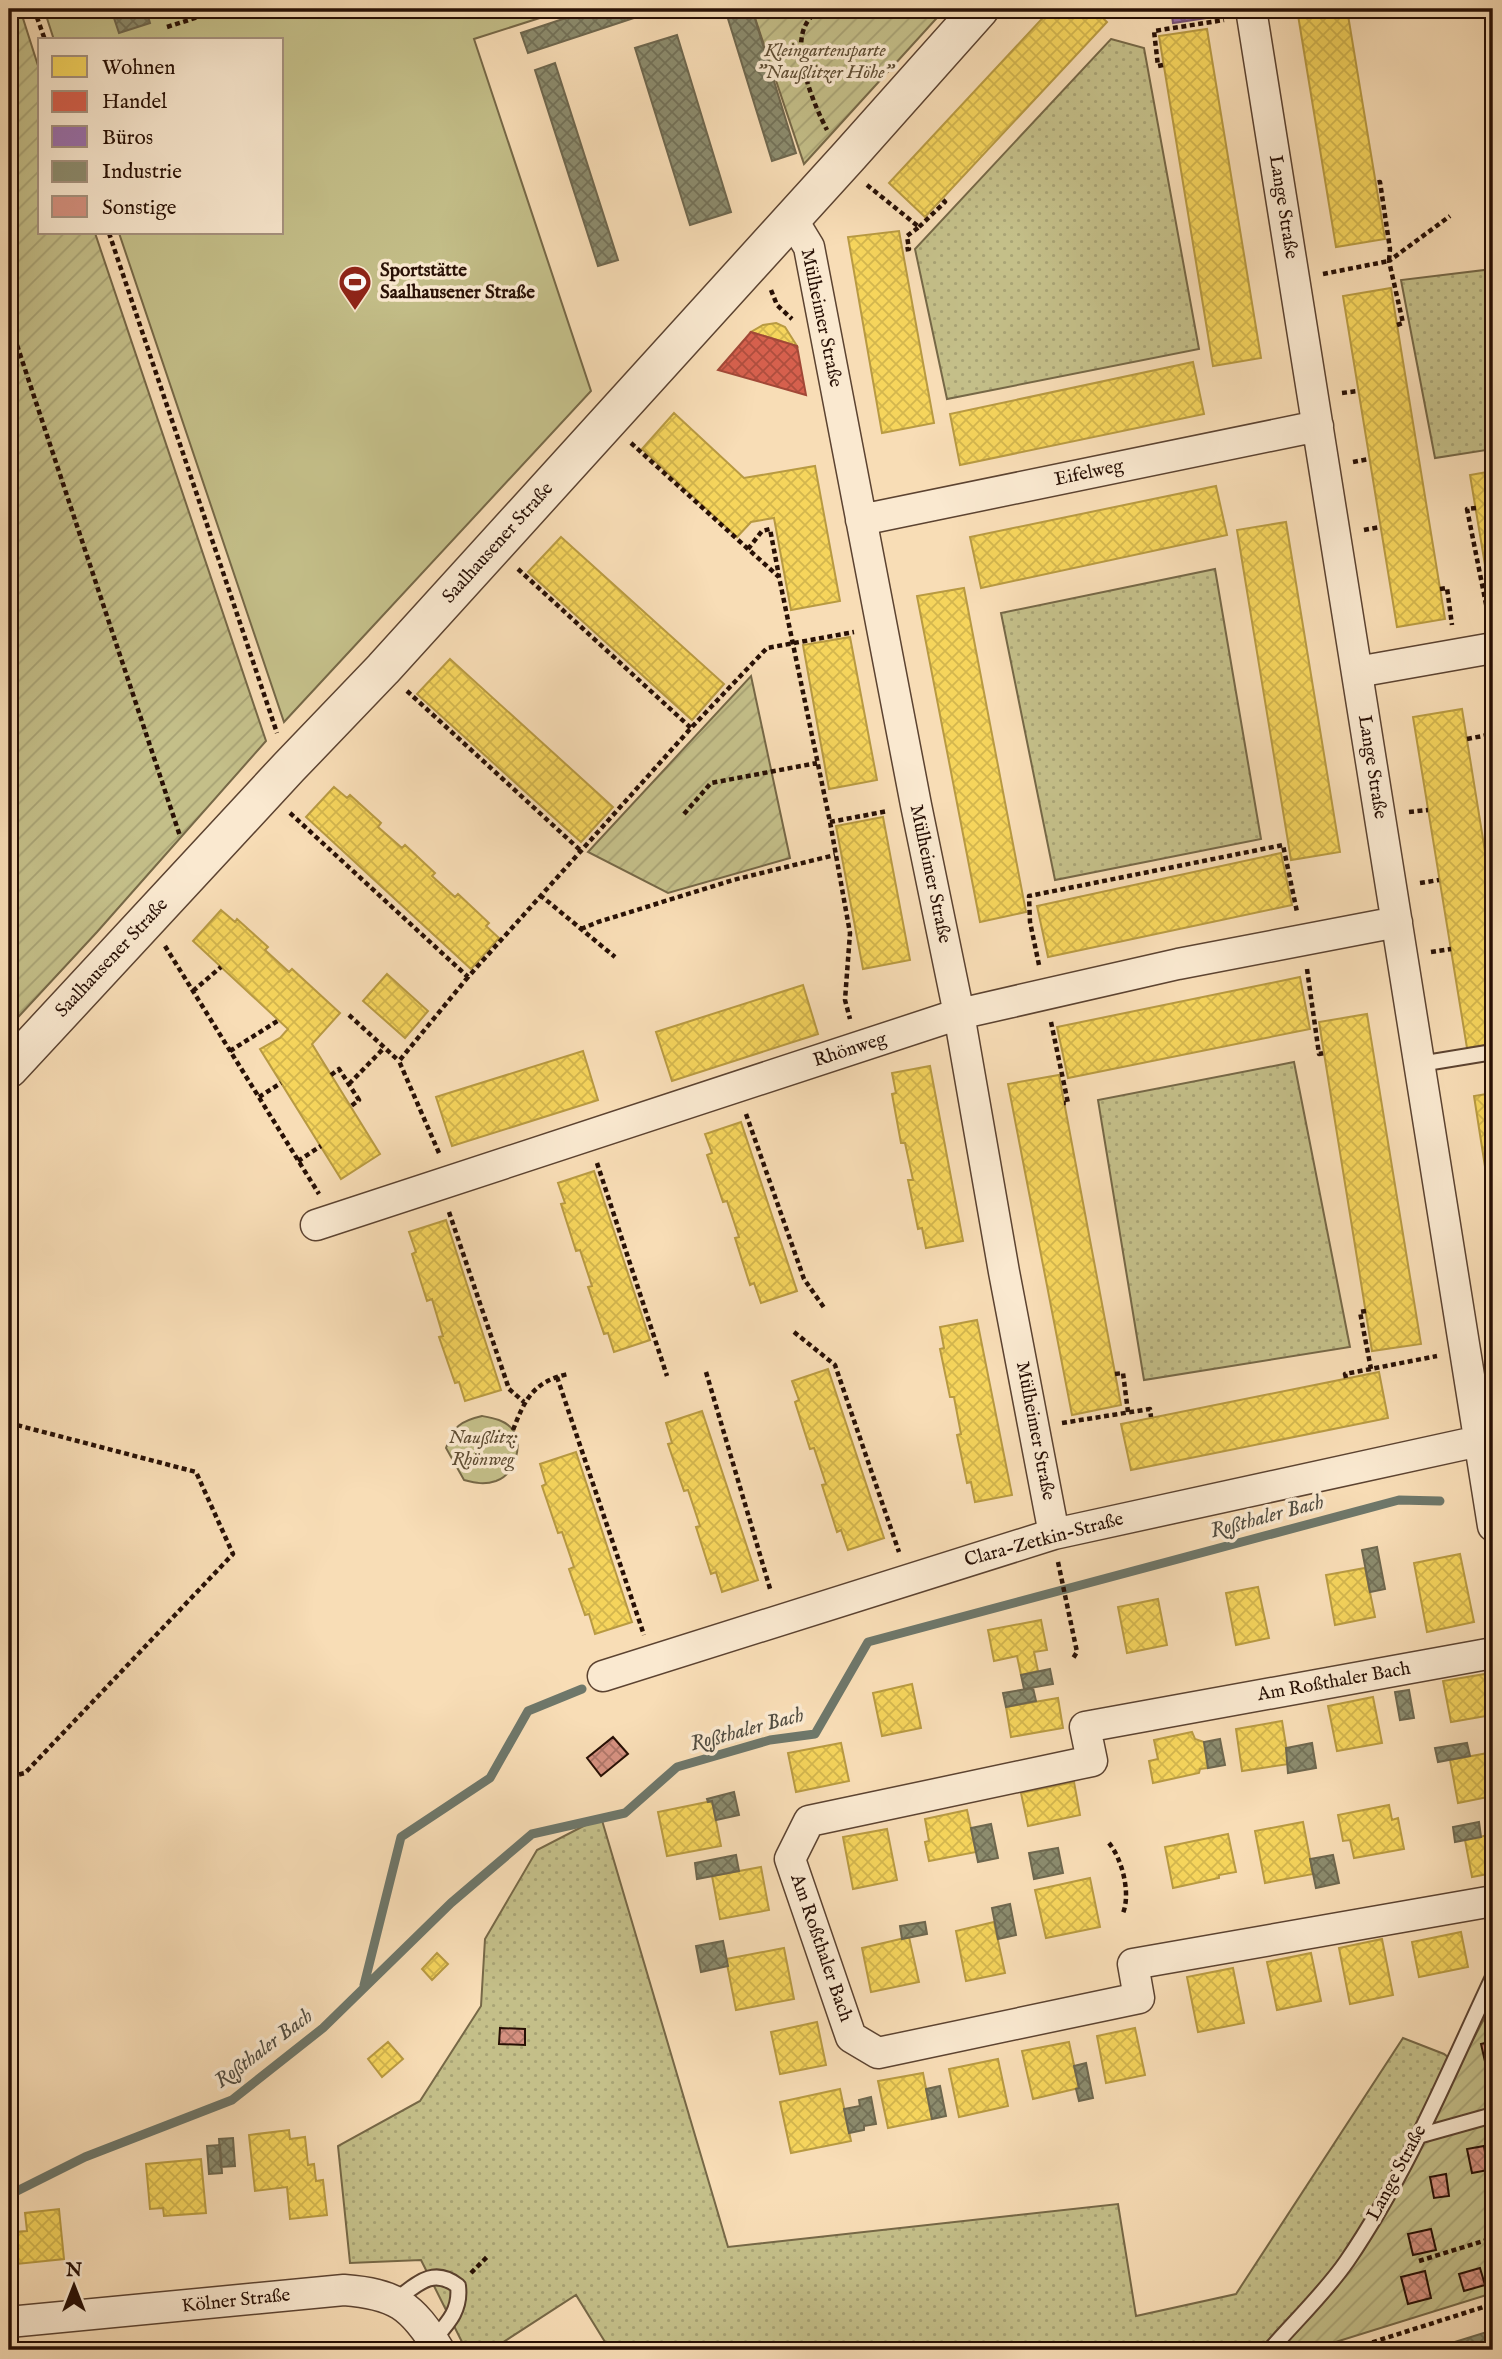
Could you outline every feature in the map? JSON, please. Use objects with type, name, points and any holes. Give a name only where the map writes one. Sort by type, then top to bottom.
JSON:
[{"type":"street","name":"Saalhausener Straße","points":[[9,1069],[495,547],[846,160],[979,9]]},
{"type":"street","name":"Lange Straße","points":[[1252,12],[1465,1350],[1487,1440],[1493,1526]]},
{"type":"street","name":"Mülheimer Straße","points":[[792,219],[809,247],[959,1014],[1054,1534]]},
{"type":"street","name":"Eifelweg","points":[[861,520],[1318,426]]},
{"type":"street","points":[[1357,672],[1455,654],[1492,637]]},
{"type":"street","name":"Rhönweg","points":[[325,1222],[959,1014],[1178,964],[1397,922]]},
{"type":"street","name":"Clara-Zetkin-Straße","points":[[603,1676],[1054,1534],[1487,1440]]},
{"type":"street","name":"Am Roßthaler Bach","points":[[1493,1653],[1085,1727],[1092,1761],[808,1821],[790,1859],[851,2037],[878,2053],[1139,1998],[1133,1964],[1493,1900]]},
{"type":"street","name":"Kölner Straße","points":[[9,2322],[344,2290],[375,2293],[396,2300]]},
{"type":"street","points":[[396,2300],[413,2314],[436,2345]]},
{"type":"lane","points":[[1420,1064],[1493,1052]]},
{"type":"lane","name":"Lange Straße","points":[[1270,2350],[1345,2263],[1418,2136],[1493,1977]]},
{"type":"lane","points":[[1418,2136],[1493,2115]]},
{"type":"lane","points":[[396,2300],[426,2277],[449,2278],[458,2286],[459,2297],[454,2316],[436,2345]]},
{"type":"path","points":[[34,9],[44,38]]},
{"type":"path","points":[[167,27],[223,9]]},
{"type":"path","points":[[819,9],[806,22],[801,42],[802,58],[815,107],[846,160],[919,227]]},
{"type":"path","points":[[1164,65],[1158,66],[1154,30],[1252,12]]},
{"type":"path","points":[[1376,183],[1380,181],[1390,261],[1403,323],[1397,325]]},
{"type":"path","points":[[902,250],[909,249],[907,236],[945,202],[942,199]]},
{"type":"path","points":[[1295,280],[1390,261],[1450,216]]},
{"type":"path","points":[[109,234],[277,779],[468,977]]},
{"type":"path","points":[[746,270],[771,290],[777,305],[797,329]]},
{"type":"path","points":[[9,321],[180,836],[202,860]]},
{"type":"path","points":[[607,422],[779,577]]},
{"type":"path","points":[[1476,508],[1467,509],[1492,637]]},
{"type":"path","points":[[748,549],[762,531],[770,528],[850,933],[845,1000],[858,1047]]},
{"type":"path","points":[[495,547],[691,728]]},
{"type":"path","points":[[1479,568],[1485,566]]},
{"type":"path","points":[[1440,589],[1447,588],[1455,654]]},
{"type":"path","points":[[399,1061],[468,977],[580,850],[767,648],[882,628]]},
{"type":"path","points":[[383,669],[580,850]]},
{"type":"path","points":[[1467,738],[1493,734]]},
{"type":"path","points":[[684,814],[711,783],[817,763]]},
{"type":"path","points":[[830,822],[916,805]]},
{"type":"path","points":[[1064,1103],[1068,1103],[1030,922],[1029,897],[1283,845],[1303,941],[1319,1054],[1324,1053]]},
{"type":"path","points":[[581,929],[733,880],[835,855]]},
{"type":"path","points":[[540,895],[615,957]]},
{"type":"path","points":[[148,918],[298,1161],[325,1222]]},
{"type":"path","points":[[193,990],[221,967]]},
{"type":"path","points":[[349,1015],[399,1061],[445,1183],[509,1389],[524,1402]]},
{"type":"path","points":[[230,1051],[279,1020]]},
{"type":"path","points":[[349,1084],[384,1048]]},
{"type":"path","points":[[331,1075],[340,1069],[359,1100],[351,1106]]},
{"type":"path","points":[[259,1097],[281,1083]]},
{"type":"path","points":[[737,1087],[804,1279],[825,1309]]},
{"type":"path","points":[[588,1136],[667,1376]]},
{"type":"path","points":[[298,1161],[321,1146]]},
{"type":"path","points":[[1366,1311],[1360,1312],[1371,1369]]},
{"type":"path","points":[[794,1332],[835,1365],[908,1578]]},
{"type":"path","points":[[1346,1378],[1345,1374],[1465,1350]]},
{"type":"path","points":[[706,1372],[779,1620]]},
{"type":"path","points":[[1115,1374],[1123,1373],[1128,1412]]},
{"type":"path","points":[[513,1430],[524,1402],[537,1387],[568,1374]]},
{"type":"path","points":[[557,1377],[652,1659]]},
{"type":"path","points":[[1034,1427],[1150,1409],[1151,1417]]},
{"type":"path","points":[[9,1423],[196,1472],[233,1554],[25,1773],[9,1777]]},
{"type":"path","points":[[1059,1567],[1077,1653],[1072,1660]]},
{"type":"path","points":[[1109,1843],[1118,1854],[1127,1902],[1123,1913]]},
{"type":"path","points":[[1419,2261],[1493,2238]]},
{"type":"path","points":[[1348,2350],[1493,2304]]},
{"type":"green space","points":[[9,9],[20,9],[38,66],[38,234],[95,234],[266,741],[9,1027]]},
{"type":"green space","name":"Sportstätte Saalhausener Straße","points":[[44,9],[568,9],[474,39],[591,391],[284,722],[119,234],[284,234],[284,38],[53,38]]},
{"type":"green space","name":"Kleingartensparte \"Naußlitzer Höhe\"","points":[[752,9],[945,9],[804,164]]},
{"type":"green space","points":[[1111,39],[1144,48],[1199,349],[947,399],[915,249]]},
{"type":"green space","points":[[1493,269],[1493,449],[1435,458],[1401,280]]},
{"type":"green space","points":[[1215,569],[1261,839],[1055,880],[1001,613]]},
{"type":"green space","points":[[751,676],[790,858],[668,893],[588,852]]},
{"type":"green space","points":[[1294,1062],[1350,1347],[1144,1380],[1098,1100]]},
{"type":"green space","name":"Naußlitz: Rhönweg","points":[[482,1416],[506,1423],[512,1429],[516,1436],[517,1451],[513,1466],[503,1477],[496,1481],[476,1483],[464,1480],[446,1448],[458,1426]]},
{"type":"green space","points":[[601,1817],[728,2247],[1118,2204],[1136,2316],[1236,2294],[1403,2038],[1444,2054],[1453,2061],[1376,2213],[1270,2350],[610,2350],[576,2295],[491,2350],[466,2350],[421,2260],[350,2263],[338,2146],[420,2101],[481,2006],[485,1939],[537,1850]]},
{"type":"green space","points":[[1493,2002],[1493,2293],[1310,2350],[1270,2350],[1345,2263]]},
{"type":"building: Wohnen","points":[[1051,9],[1093,9],[1107,22],[925,217],[889,183]]},
{"type":"building: Wohnen","points":[[1297,9],[1347,9],[1385,239],[1336,247]]},
{"type":"building: Wohnen","points":[[1207,29],[1261,358],[1213,366],[1159,36]]},
{"type":"building: Wohnen","points":[[899,231],[934,423],[882,433],[848,237]]},
{"type":"building: Wohnen","points":[[1391,288],[1445,619],[1397,627],[1343,296]]},
{"type":"building: Wohnen","points":[[776,323],[785,327],[797,346],[751,332],[763,325]]},
{"type":"building: Wohnen","points":[[1193,362],[1204,414],[960,465],[950,414]]},
{"type":"building: Wohnen","points":[[674,413],[744,478],[815,466],[840,601],[791,610],[774,518],[751,522],[737,537],[642,449]]},
{"type":"building: Wohnen","points":[[1493,471],[1493,600],[1491,601],[1470,475]]},
{"type":"building: Wohnen","points":[[1216,486],[1227,535],[981,588],[970,537]]},
{"type":"building: Wohnen","points":[[1286,522],[1340,852],[1291,860],[1237,530]]},
{"type":"building: Wohnen","points":[[561,537],[724,684],[692,720],[528,572]]},
{"type":"building: Wohnen","points":[[964,588],[1026,912],[980,922],[917,596]]},
{"type":"building: Wohnen","points":[[850,637],[877,780],[829,789],[803,645]]},
{"type":"building: Wohnen","points":[[450,659],[613,807],[581,842],[417,694]]},
{"type":"building: Wohnen","points":[[1462,709],[1493,901],[1493,1044],[1467,1048],[1413,717]]},
{"type":"building: Wohnen","points":[[334,787],[347,798],[350,795],[381,823],[378,827],[402,848],[405,845],[435,873],[432,876],[455,897],[458,894],[489,923],[486,926],[499,938],[471,969],[306,817]]},
{"type":"building: Wohnen","points":[[883,817],[910,960],[863,969],[836,826]]},
{"type":"building: Wohnen","points":[[1281,853],[1292,905],[1048,957],[1037,906]]},
{"type":"building: Wohnen","points":[[221,910],[235,922],[237,919],[268,947],[265,950],[289,972],[292,969],[340,1013],[312,1044],[380,1154],[341,1179],[260,1049],[280,1038],[288,1029],[193,941]]},
{"type":"building: Wohnen","points":[[387,974],[428,1011],[405,1038],[363,1001]]},
{"type":"building: Wohnen","points":[[1300,977],[1310,1029],[1068,1078],[1057,1027]]},
{"type":"building: Wohnen","points":[[803,985],[818,1034],[672,1081],[656,1032]]},
{"type":"building: Wohnen","points":[[1367,1014],[1421,1344],[1372,1351],[1319,1022]]},
{"type":"building: Wohnen","points":[[583,1051],[598,1100],[452,1146],[436,1097]]},
{"type":"building: Wohnen","points":[[930,1066],[963,1241],[926,1248],[922,1228],[918,1229],[908,1180],[913,1180],[905,1143],[901,1143],[892,1094],[896,1093],[892,1073]]},
{"type":"building: Wohnen","points":[[1059,1075],[1121,1405],[1072,1415],[1008,1084]]},
{"type":"building: Wohnen","points":[[1493,1093],[1493,1218],[1474,1096]]},
{"type":"building: Wohnen","points":[[741,1122],[797,1291],[761,1303],[754,1283],[750,1285],[735,1238],[739,1237],[727,1201],[723,1202],[707,1155],[712,1153],[705,1134]]},
{"type":"building: Wohnen","points":[[594,1171],[650,1340],[614,1352],[608,1333],[604,1334],[588,1287],[592,1286],[580,1250],[576,1251],[561,1204],[565,1203],[558,1183]]},
{"type":"building: Wohnen","points":[[446,1220],[501,1390],[465,1401],[459,1382],[455,1383],[439,1337],[443,1336],[432,1299],[427,1301],[412,1254],[416,1252],[409,1232]]},
{"type":"building: Wohnen","points":[[977,1320],[1012,1495],[975,1502],[971,1482],[967,1483],[957,1435],[961,1434],[940,1349],[944,1348],[940,1327]]},
{"type":"building: Wohnen","points":[[828,1369],[884,1538],[848,1550],[841,1530],[837,1532],[822,1485],[826,1484],[814,1448],[810,1449],[795,1402],[799,1400],[792,1381]]},
{"type":"building: Wohnen","points":[[1379,1372],[1388,1418],[1131,1470],[1121,1424]]},
{"type":"building: Wohnen","points":[[702,1411],[758,1580],[722,1592],[716,1572],[711,1574],[696,1527],[700,1526],[688,1490],[684,1491],[668,1444],[672,1443],[666,1423]]},
{"type":"building: Wohnen","points":[[576,1452],[632,1622],[595,1634],[589,1614],[585,1615],[569,1569],[574,1567],[562,1532],[558,1533],[542,1486],[546,1484],[540,1464]]},
{"type":"building: Wohnen","points":[[1460,1554],[1474,1622],[1427,1632],[1414,1563]]},
{"type":"building: Wohnen","points":[[1365,1568],[1375,1617],[1335,1625],[1326,1575]]},
{"type":"building: Wohnen","points":[[1258,1587],[1269,1638],[1236,1645],[1226,1593]]},
{"type":"building: Wohnen","points":[[1158,1599],[1167,1645],[1127,1653],[1118,1607]]},
{"type":"building: Wohnen","points":[[1041,1620],[1047,1650],[1034,1652],[1038,1671],[1021,1675],[1017,1656],[994,1661],[988,1630]]},
{"type":"building: Wohnen","points":[[1485,1674],[1492,1715],[1451,1722],[1443,1681]]},
{"type":"building: Wohnen","points":[[912,1684],[921,1728],[882,1736],[873,1693]]},
{"type":"building: Wohnen","points":[[1373,1697],[1382,1743],[1337,1751],[1328,1706]]},
{"type":"building: Wohnen","points":[[1058,1698],[1063,1728],[1011,1737],[1006,1707]]},
{"type":"building: Wohnen","points":[[1282,1721],[1289,1764],[1242,1771],[1236,1729]]},
{"type":"building: Wohnen","points":[[1192,1732],[1195,1739],[1204,1742],[1208,1768],[1200,1769],[1199,1773],[1153,1783],[1149,1761],[1158,1759],[1154,1740]]},
{"type":"building: Wohnen","points":[[841,1743],[849,1781],[796,1792],[788,1753]]},
{"type":"building: Wohnen","points":[[1493,1752],[1493,1796],[1458,1803],[1450,1760]]},
{"type":"building: Wohnen","points":[[1074,1782],[1080,1815],[1028,1826],[1021,1793]]},
{"type":"building: Wohnen","points":[[712,1801],[721,1846],[667,1856],[658,1812]]},
{"type":"building: Wohnen","points":[[1389,1805],[1392,1820],[1398,1818],[1404,1849],[1354,1858],[1350,1840],[1343,1841],[1338,1815]]},
{"type":"building: Wohnen","points":[[967,1810],[976,1852],[929,1861],[925,1842],[929,1841],[925,1819]]},
{"type":"building: Wohnen","points":[[1303,1822],[1313,1874],[1265,1883],[1255,1831]]},
{"type":"building: Wohnen","points":[[887,1829],[897,1880],[853,1889],[843,1837]]},
{"type":"building: Wohnen","points":[[1228,1834],[1236,1872],[1173,1888],[1165,1847]]},
{"type":"building: Wohnen","points":[[1493,1834],[1493,1873],[1472,1877],[1465,1840]]},
{"type":"building: Wohnen","points":[[761,1867],[769,1910],[720,1919],[712,1876]]},
{"type":"building: Wohnen","points":[[1090,1878],[1100,1927],[1046,1938],[1035,1890]]},
{"type":"building: Wohnen","points":[[994,1922],[1005,1973],[966,1981],[956,1931]]},
{"type":"building: Wohnen","points":[[1461,1932],[1468,1967],[1419,1977],[1412,1942]]},
{"type":"building: Wohnen","points":[[909,1937],[919,1982],[871,1992],[862,1948]]},
{"type":"building: Wohnen","points":[[1382,1939],[1393,1995],[1350,2004],[1339,1948]]},
{"type":"building: Wohnen","points":[[784,1948],[794,1999],[736,2010],[726,1959]]},
{"type":"building: Wohnen","points":[[437,1953],[448,1964],[432,1980],[422,1969]]},
{"type":"building: Wohnen","points":[[1311,1953],[1321,2001],[1277,2010],[1267,1962]]},
{"type":"building: Wohnen","points":[[1233,1968],[1244,2023],[1198,2032],[1187,1977]]},
{"type":"building: Wohnen","points":[[817,2022],[826,2065],[780,2074],[771,2032]]},
{"type":"building: Wohnen","points":[[1135,2028],[1145,2075],[1106,2083],[1097,2036]]},
{"type":"building: Wohnen","points":[[388,2042],[403,2059],[382,2077],[368,2059]]},
{"type":"building: Wohnen","points":[[1069,2042],[1079,2088],[1033,2099],[1022,2051]]},
{"type":"building: Wohnen","points":[[998,2059],[1008,2106],[959,2117],[949,2069]]},
{"type":"building: Wohnen","points":[[923,2073],[932,2119],[888,2128],[878,2081]]},
{"type":"building: Wohnen","points":[[840,2089],[851,2141],[791,2153],[780,2102]]},
{"type":"building: Wohnen","points":[[289,2130],[290,2139],[305,2137],[308,2165],[314,2164],[316,2181],[323,2180],[327,2215],[290,2219],[287,2187],[255,2191],[249,2135]]},
{"type":"building: Wohnen","points":[[201,2159],[206,2213],[164,2216],[163,2208],[150,2209],[146,2164]]},
{"type":"building: Wohnen","points":[[59,2209],[64,2259],[17,2264],[14,2232],[27,2231],[25,2213]]},
{"type":"building: Handel","points":[[751,332],[797,346],[806,395],[718,370]]},
{"type":"building: Büros","points":[[1171,9],[1205,9],[1207,18],[1173,23]]},
{"type":"building: Industrie","points":[[111,9],[146,9],[150,23],[119,33]]},
{"type":"building: Industrie","points":[[593,9],[661,9],[528,53],[521,33]]},
{"type":"building: Industrie","points":[[725,9],[752,9],[796,153],[772,161]]},
{"type":"building: Industrie","points":[[677,35],[731,212],[690,225],[635,48]]},
{"type":"building: Industrie","points":[[555,63],[618,260],[598,266],[535,70]]},
{"type":"building: Industrie","points":[[1377,1547],[1385,1589],[1370,1592],[1362,1550]]},
{"type":"building: Industrie","points":[[1050,1669],[1053,1684],[1024,1689],[1021,1675]]},
{"type":"building: Industrie","points":[[1033,1688],[1036,1701],[1006,1707],[1003,1693]]},
{"type":"building: Industrie","points":[[1409,1690],[1414,1718],[1400,1720],[1395,1692]]},
{"type":"building: Industrie","points":[[1220,1739],[1225,1765],[1208,1768],[1204,1742]]},
{"type":"building: Industrie","points":[[1312,1743],[1316,1768],[1288,1773],[1286,1748]]},
{"type":"building: Industrie","points":[[1467,1743],[1470,1756],[1438,1762],[1435,1748]]},
{"type":"building: Industrie","points":[[734,1792],[739,1815],[716,1820],[712,1801],[708,1802],[707,1799]]},
{"type":"building: Industrie","points":[[1479,1822],[1481,1837],[1455,1842],[1453,1827]]},
{"type":"building: Industrie","points":[[991,1824],[998,1858],[978,1862],[971,1828]]},
{"type":"building: Industrie","points":[[1058,1848],[1063,1873],[1034,1879],[1029,1853]]},
{"type":"building: Industrie","points":[[736,1855],[739,1871],[697,1879],[695,1863]]},
{"type":"building: Industrie","points":[[1333,1855],[1339,1883],[1316,1888],[1310,1859]]},
{"type":"building: Industrie","points":[[1010,1904],[1016,1935],[998,1939],[992,1908]]},
{"type":"building: Industrie","points":[[925,1922],[927,1934],[902,1939],[900,1926]]},
{"type":"building: Industrie","points":[[723,1941],[728,1966],[701,1972],[696,1946]]},
{"type":"building: Industrie","points":[[1086,2063],[1093,2098],[1079,2101],[1074,2066]]},
{"type":"building: Industrie","points":[[940,2086],[946,2116],[932,2119],[926,2089]]},
{"type":"building: Industrie","points":[[871,2097],[876,2124],[849,2133],[844,2109],[860,2106],[859,2100]]},
{"type":"building: Industrie","points":[[233,2138],[235,2166],[221,2167],[219,2139]]},
{"type":"building: Industrie","points":[[220,2145],[222,2173],[209,2174],[207,2146]]},
{"type":"building: Industrie","points":[[1493,2330],[1493,2350],[1429,2350]]},
{"type":"building: Sonstige","points":[[613,1737],[628,1754],[601,1776],[587,1758]]},
{"type":"building: Sonstige","points":[[500,2028],[525,2029],[525,2045],[499,2044]]},
{"type":"building: Sonstige","points":[[1493,2041],[1493,2065],[1486,2066],[1481,2044]]},
{"type":"building: Sonstige","points":[[1484,2146],[1488,2170],[1472,2173],[1467,2149]]},
{"type":"building: Sonstige","points":[[1446,2174],[1449,2196],[1434,2198],[1430,2177]]},
{"type":"building: Sonstige","points":[[1431,2229],[1436,2250],[1413,2255],[1408,2234]]},
{"type":"building: Sonstige","points":[[1480,2268],[1485,2285],[1464,2291],[1459,2274]]},
{"type":"building: Sonstige","points":[[1425,2271],[1431,2298],[1408,2304],[1401,2277]]},
{"type":"waterway","name":"Roßthaler Bach","points":[[9,2195],[85,2157],[232,2100],[323,2028],[451,1903],[532,1834],[625,1813],[677,1767],[770,1740],[815,1734],[868,1642],[1399,1500],[1440,1501]]},
{"type":"waterway","points":[[364,1985],[401,1837],[490,1778],[528,1711],[582,1689]]},
{"type":"place","name":"Sportstätte Saalhausener Straße","points":[[355,312]]}]
